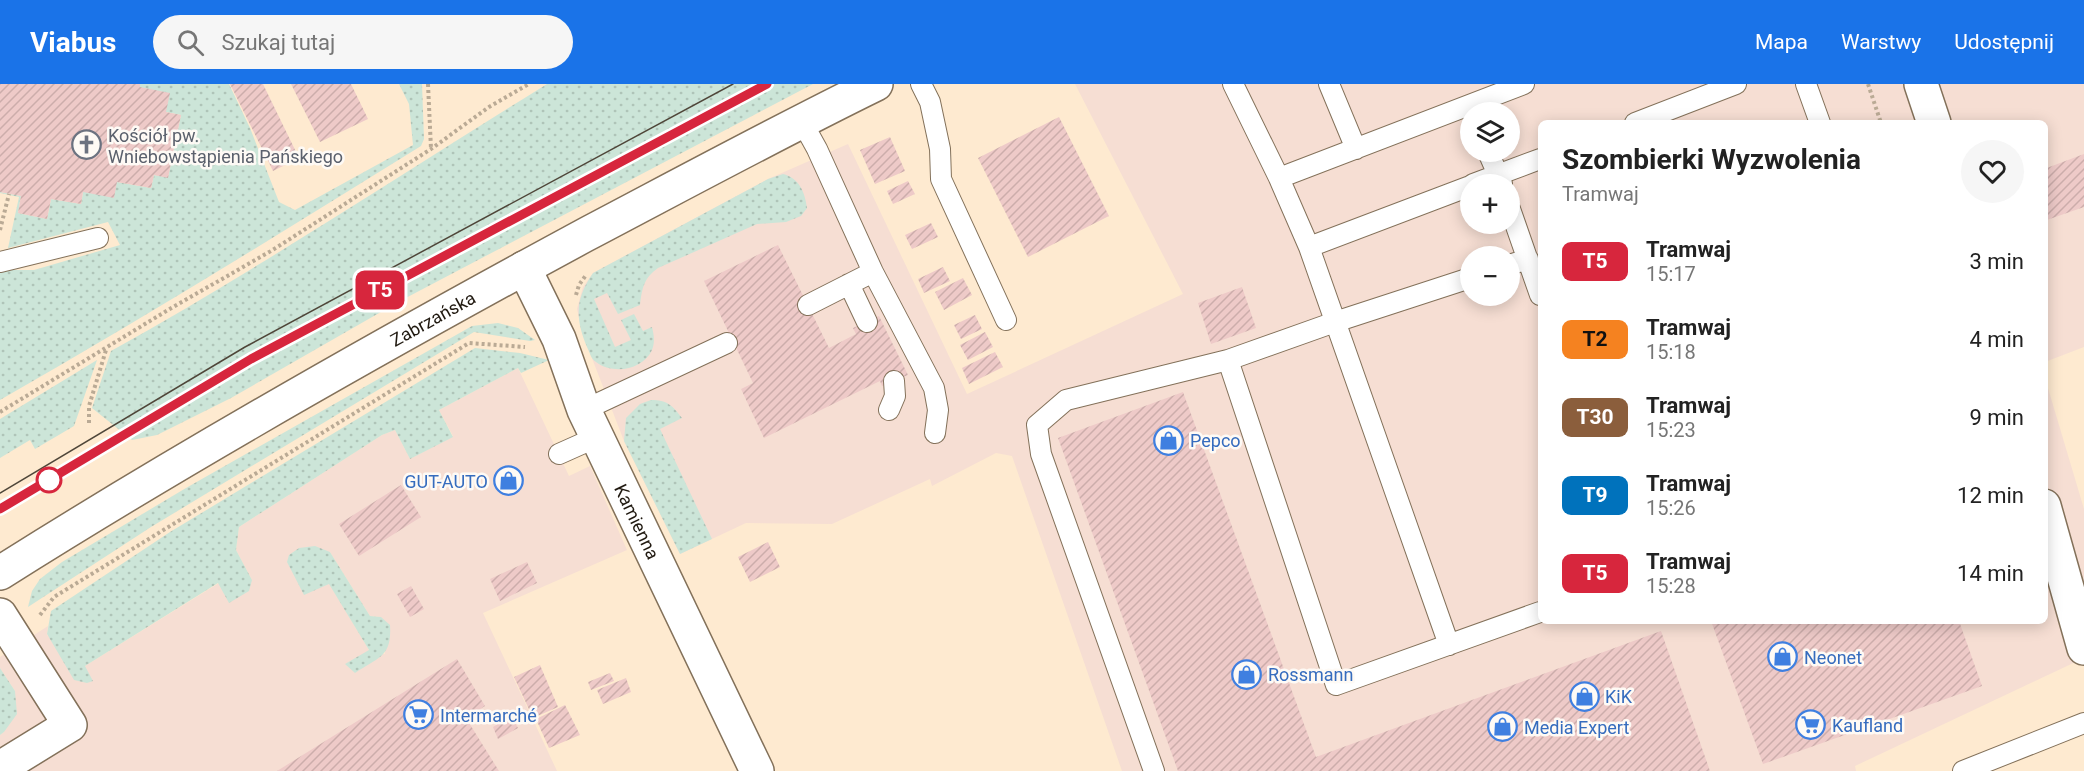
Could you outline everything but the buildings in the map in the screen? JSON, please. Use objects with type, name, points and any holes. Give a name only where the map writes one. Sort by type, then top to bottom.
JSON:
[{"type":"main road","name":"Zabrzańska","points":[[0,573],[256,418],[383,345],[801,120],[876,84]]},
{"type":"main road","points":[[1921,84],[1934,120]]},
{"type":"main road","name":"Kamienna","points":[[524,268],[559,339],[591,423],[757,771]]},
{"type":"main road","points":[[2048,520],[2084,648]]},
{"type":"main road","points":[[0,768],[70,725],[7,625]]},
{"type":"lane","points":[[921,84],[930,102],[940,149],[941,179],[1006,320]]},
{"type":"lane","points":[[1233,84],[1279,178],[1308,247],[1449,645]]},
{"type":"lane","points":[[1329,84],[1356,149]]},
{"type":"lane","points":[[1485,102],[1524,84]]},
{"type":"lane","points":[[1643,120],[1737,84]]},
{"type":"lane","points":[[1806,84],[1819,120]]},
{"type":"lane","points":[[1279,178],[1460,113]]},
{"type":"lane","points":[[801,120],[817,149],[873,272],[934,388],[938,410],[935,433]]},
{"type":"lane","points":[[1511,174],[1538,160]]},
{"type":"lane","points":[[1308,247],[1460,189]]},
{"type":"lane","points":[[0,262],[98,238]]},
{"type":"lane","points":[[1520,265],[1538,292]]},
{"type":"lane","points":[[808,305],[873,272]]},
{"type":"lane","points":[[1154,771],[1041,454],[1036,424],[1066,400],[1228,360],[1460,281]]},
{"type":"lane","points":[[849,284],[867,322]]},
{"type":"lane","points":[[559,454],[591,423],[728,343]]},
{"type":"lane","points":[[1228,360],[1336,685],[1538,613]]},
{"type":"lane","points":[[890,410],[895,396],[894,381]]},
{"type":"lane","points":[[1963,771],[2084,723]]},
{"type":"path","points":[[428,84],[431,149]]},
{"type":"path","points":[[0,412],[173,307],[271,251],[431,149],[489,107],[529,84]]},
{"type":"path","points":[[1868,84],[1880,120]]},
{"type":"path","points":[[0,230],[9,194]]},
{"type":"path","points":[[7,625],[36,621],[54,597],[469,343],[534,348]]},
{"type":"path","points":[[89,423],[88,406],[106,349]]},
{"type":"shaded area","points":[[1075,84],[2084,84],[2084,347],[2048,361],[2048,120],[1538,120],[1538,624],[2048,624],[2048,388],[2084,509],[2084,658],[1855,766],[1856,771],[1122,771],[1012,456],[996,453],[932,486],[930,479],[832,524],[746,523],[680,554],[624,441],[583,335],[577,309],[583,287],[593,273],[768,179],[848,144],[967,394],[1183,294]]},
{"type":"shaded area","points":[[518,368],[569,476],[590,466],[627,550],[483,613],[557,771],[0,771],[0,735],[4,732],[15,691],[0,668],[0,657],[48,626],[47,635],[85,666],[219,583],[229,602],[252,580],[236,550],[239,527],[382,435],[395,430],[410,459],[453,436],[439,410]],"holes":[[[330,552],[370,616],[381,617],[385,654],[369,650],[329,583],[305,594]]]},
{"type":"green space","points":[[140,84],[229,84],[250,128],[279,202],[295,210],[413,145],[409,104],[399,84],[422,84],[424,139],[421,146],[316,211],[159,307],[0,400],[0,270],[34,270],[120,245],[108,222],[8,248],[19,197],[0,192],[21,196],[18,213],[47,219],[51,199],[81,204],[83,192],[117,182],[151,188],[154,175],[168,177],[181,115],[166,112],[140,87]]},
{"type":"green space","points":[[547,84],[813,84],[400,301],[231,398],[157,435],[132,440],[92,408],[111,351],[276,254]]},
{"type":"green space","points":[[783,174],[797,182],[803,191],[807,208],[801,216],[786,222],[757,224],[658,268],[644,284],[640,305],[618,314],[607,293],[594,299],[615,347],[631,340],[621,320],[634,314],[643,331],[652,327],[654,339],[648,357],[635,366],[619,369],[603,366],[594,361],[583,337],[579,318],[580,300],[593,273],[768,179]]},
{"type":"green space","points":[[498,323],[518,328],[535,340],[474,332],[151,527],[28,607],[32,591],[40,579],[62,562],[186,488],[472,326]]},
{"type":"green space","points":[[475,348],[520,353],[549,360],[521,373],[518,368],[439,410],[453,437],[410,459],[395,430],[382,435],[239,527],[236,550],[252,580],[249,591],[229,603],[218,583],[85,666],[93,681],[87,683],[74,680],[47,634],[51,611],[170,532]]},
{"type":"green space","points":[[97,360],[74,426],[35,449],[30,440],[0,458],[0,419]]},
{"type":"green space","points":[[651,400],[669,404],[682,418],[660,429],[712,539],[680,554],[624,441],[626,418],[640,404]]},
{"type":"green space","points":[[315,546],[330,552],[370,616],[381,617],[390,625],[389,644],[386,650],[377,659],[355,673],[345,664],[369,650],[329,584],[304,595],[287,562],[289,555],[299,548]]},
{"type":"green space","points":[[0,668],[15,691],[17,714],[0,735]]},
{"type":"tram line","points":[[0,493],[245,347],[733,84]]},
{"type":"tram line","points":[[0,509],[251,359],[767,84]]},
{"type":"tram line","name":"T5","points":[[0,509],[251,359],[767,84]]},
{"type":"place","name":"Kościół pw. Wniebowstąpienia Pańskiego","points":[[87,145]]},
{"type":"place","name":"Pepco","points":[[1169,440]]},
{"type":"place","name":"GUT-AUTO","points":[[509,481]]},
{"type":"place","name":"Neonet","points":[[1783,657]]},
{"type":"place","name":"Rossmann","points":[[1247,674]]},
{"type":"place","name":"KiK","points":[[1584,696]]},
{"type":"place","name":"Intermarché","points":[[419,715]]},
{"type":"place","name":"Kaufland","points":[[1811,725]]},
{"type":"place","name":"Media Expert","points":[[1503,727]]}]
